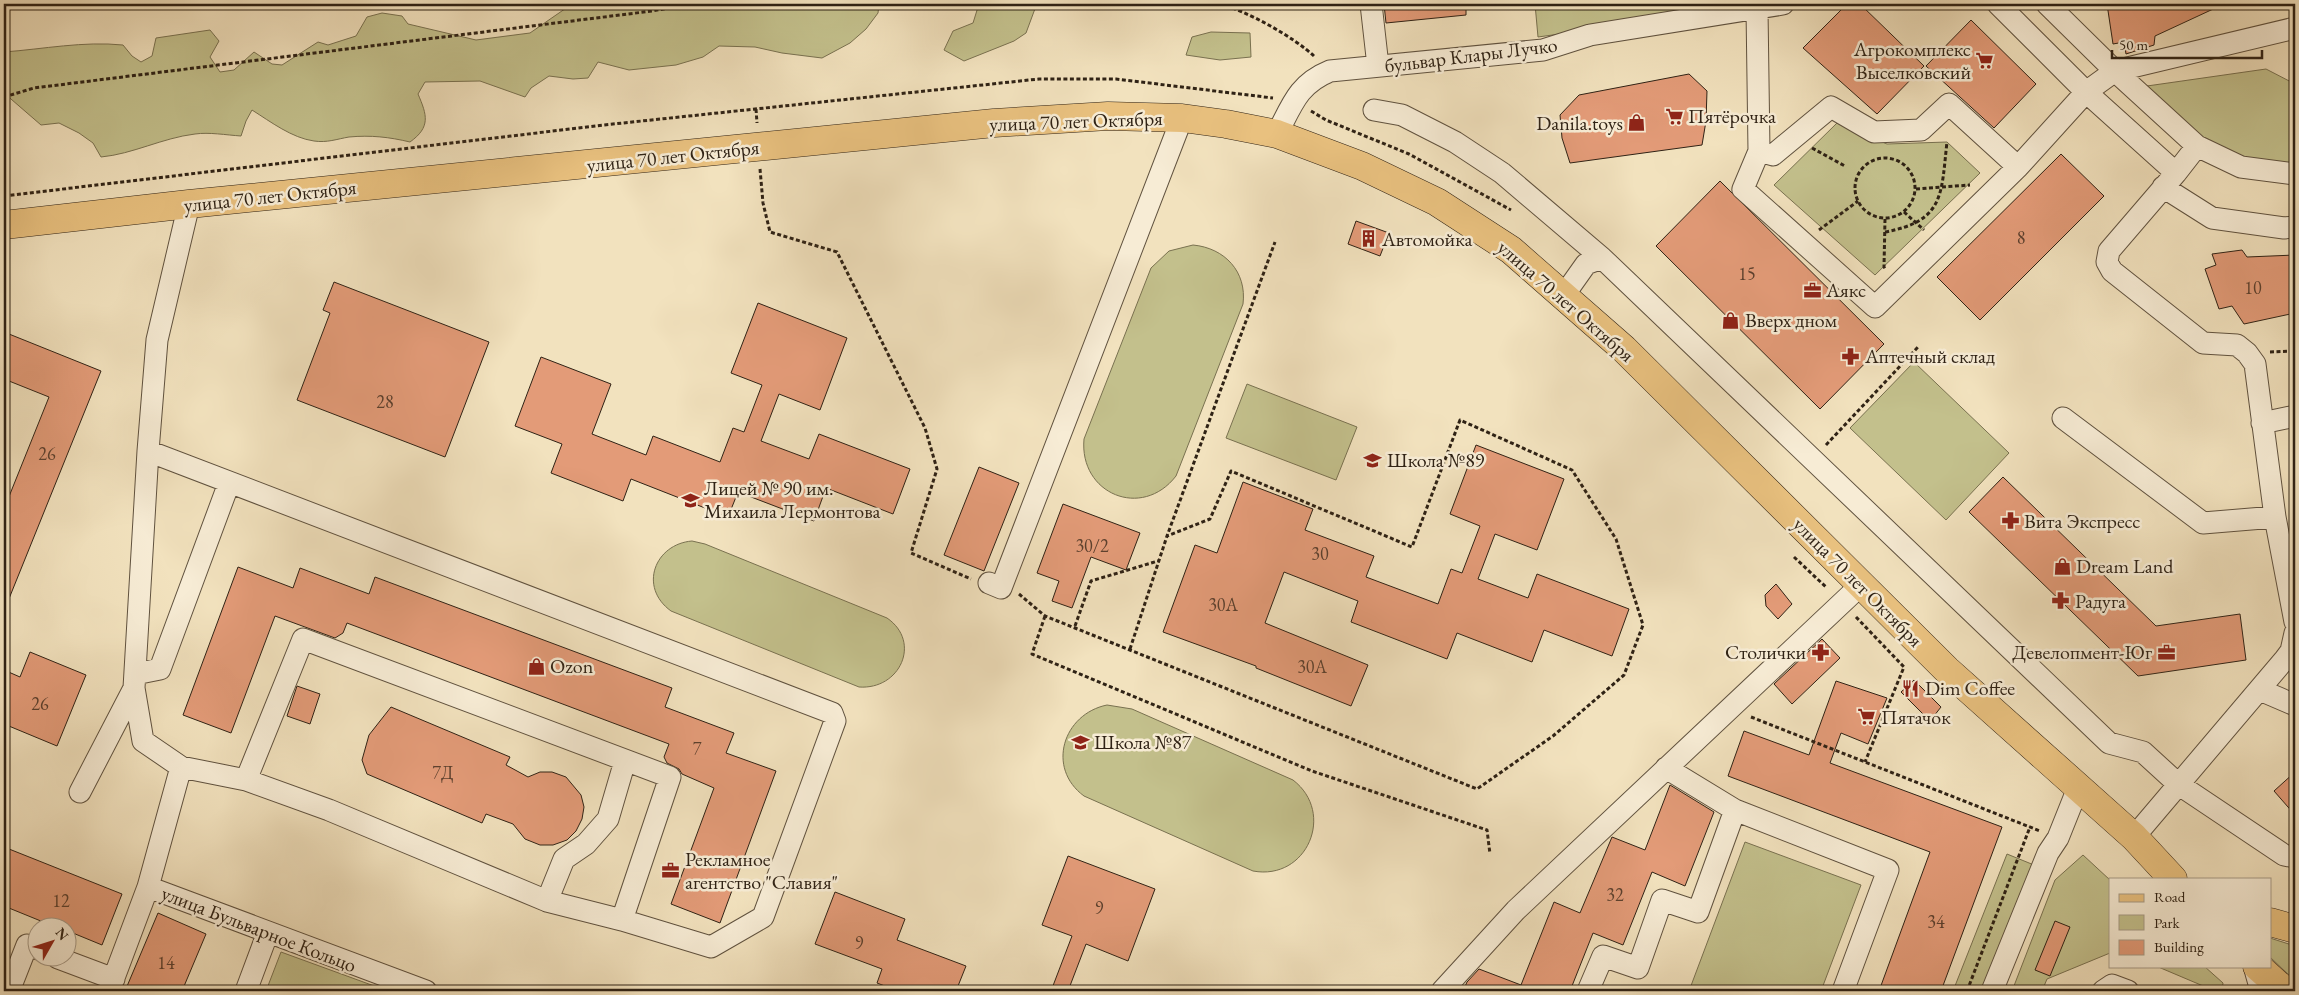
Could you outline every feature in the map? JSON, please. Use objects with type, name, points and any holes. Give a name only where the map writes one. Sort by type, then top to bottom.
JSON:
[{"type":"main road","name":"улица 70 лет Октября","points":[[4,225],[189,204],[994,123],[1108,116],[1182,118],[1277,134],[1362,166],[1438,202],[1511,250],[1624,349],[1852,594],[1947,670],[2134,837],[2172,878]]},
{"type":"main road","points":[[2134,837],[2188,878]]},
{"type":"main road","points":[[2272,923],[2295,929]]},
{"type":"main road","points":[[2257,968],[2285,991]]},
{"type":"street","points":[[1370,4],[1378,66]]},
{"type":"street","name":"бульвар Клары Лучко","points":[[1277,134],[1303,87],[1314,77],[1330,71],[1543,50],[1590,36],[1783,4]]},
{"type":"street","points":[[1998,4],[2170,180],[2212,218],[2284,228],[2295,227]]},
{"type":"street","points":[[2047,4],[2115,71],[2197,146],[2241,167],[2295,174]]},
{"type":"street","points":[[1757,9],[1759,151],[1742,189],[1875,307],[2018,167],[2086,92],[2115,71],[2295,28]]},
{"type":"street","points":[[1759,151],[1773,155],[1831,106],[1874,132],[1921,130],[1949,104],[2018,167]]},
{"type":"street","points":[[1374,110],[1402,115],[1455,142],[1502,173],[1602,258],[2109,743],[2143,752],[2178,784],[2284,855],[2295,857]]},
{"type":"street","points":[[995,585],[1182,118]]},
{"type":"street","points":[[2197,146],[2109,251],[2108,262],[2112,271],[2204,344],[2237,345],[2255,364],[2275,517],[2295,622]]},
{"type":"street","points":[[148,451],[832,713],[835,721],[763,917],[711,948],[622,920],[547,901],[329,810],[246,780],[181,767],[142,741],[135,681],[148,451],[157,340],[189,204]]},
{"type":"street","points":[[1564,295],[1586,264],[1602,258]]},
{"type":"street","points":[[2262,423],[2295,416]]},
{"type":"street","points":[[2063,418],[2203,523],[2275,517]]},
{"type":"street","points":[[80,792],[135,681],[160,669],[229,483]]},
{"type":"street","points":[[1442,991],[1516,910],[1852,594]]},
{"type":"street","points":[[2134,837],[2291,651],[2295,634]]},
{"type":"street","points":[[246,780],[303,639],[670,777],[622,920]]},
{"type":"street","points":[[2260,690],[2295,705]]},
{"type":"street","points":[[547,901],[564,858],[586,844],[608,819],[625,761]]},
{"type":"street","points":[[78,968],[112,985],[148,886],[181,767]]},
{"type":"street","points":[[1666,768],[1735,810],[1888,870],[1843,991]]},
{"type":"street","points":[[1992,991],[2048,853],[2058,838],[2078,788]]},
{"type":"street","points":[[1588,991],[1603,956],[1638,968],[1662,900],[1698,912],[1735,810]]},
{"type":"street","name":"улица Бульварное Кольцо","points":[[148,886],[426,991]]},
{"type":"street","points":[[246,991],[268,932]]},
{"type":"street","points":[[9,991],[28,946]]},
{"type":"street","points":[[2255,968],[2261,991]]},
{"type":"street","points":[[2103,991],[2112,985],[2128,991]]},
{"type":"path","points":[[4,97],[34,88],[642,12],[690,4]]},
{"type":"path","points":[[1220,4],[1235,8],[1296,42],[1330,71]]},
{"type":"path","points":[[756,109],[763,203],[770,232],[837,252],[925,428],[937,468],[911,553],[969,579],[995,585],[1022,595],[1045,616],[1076,626],[1477,790],[1553,736],[1624,675],[1643,626],[1616,539],[1572,470],[1460,420],[1412,547],[1231,471],[1210,519],[1167,536]]},
{"type":"path","points":[[1795,136],[1845,166]]},
{"type":"path","points":[[1885,232],[1900,230],[1916,223],[1928,215],[1938,202],[1942,187],[1947,142]]},
{"type":"path","points":[[1883,158],[1894,160],[1904,165],[1913,176],[1916,189],[1912,202],[1897,217],[1885,219],[1869,214],[1858,201],[1855,190],[1858,174],[1862,168],[1872,161],[1883,158]]},
{"type":"path","points":[[1916,189],[1990,182],[2000,184]]},
{"type":"path","points":[[1805,245],[1822,228],[1858,201]]},
{"type":"path","points":[[1904,212],[1939,245]]},
{"type":"path","points":[[1885,219],[1884,267],[1900,283]]},
{"type":"path","points":[[1130,649],[1158,561],[1275,242]]},
{"type":"path","points":[[1812,459],[1918,347]]},
{"type":"path","points":[[1794,557],[1852,594],[1904,667],[1865,762]]},
{"type":"path","points":[[1076,626],[1091,581],[1158,561]]},
{"type":"path","points":[[1045,616],[1032,654],[1312,771],[1487,830],[1490,854]]},
{"type":"path","points":[[1729,709],[2058,838]]},
{"type":"path","points":[[1967,991],[2030,827]]},
{"type":"green space","points":[[572,4],[879,4],[878,13],[866,29],[850,43],[822,58],[782,53],[755,47],[719,46],[703,57],[676,65],[629,70],[598,62],[588,78],[573,79],[549,76],[531,88],[525,97],[480,81],[425,82],[418,94],[424,108],[424,126],[410,142],[365,136],[314,141],[290,133],[252,110],[241,136],[212,133],[195,134],[125,153],[101,157],[93,143],[79,133],[59,123],[41,125],[4,93],[4,52],[78,45],[123,45],[132,56],[141,62],[152,56],[156,38],[210,30],[219,41],[210,57],[220,72],[234,70],[254,52],[272,64],[282,65],[318,42],[328,45],[356,36],[367,17],[382,13],[402,16],[408,24],[476,40],[530,33]]},
{"type":"green space","points":[[975,4],[1039,4],[1036,6],[1026,33],[1014,41],[964,61],[944,50],[953,31],[973,23],[978,7]]},
{"type":"green space","points":[[1535,4],[1701,4],[1625,25],[1538,37]]},
{"type":"green space","points":[[1211,32],[1250,33],[1251,57],[1220,60],[1186,55],[1192,37]]},
{"type":"green space","points":[[2266,69],[2295,84],[2295,184],[2240,176],[2140,87]]},
{"type":"green space","points":[[1837,123],[1887,144],[1947,142],[1980,173],[1875,275],[1774,185]]},
{"type":"green space","points":[[1193,245],[1215,251],[1232,264],[1241,282],[1243,304],[1176,476],[1162,489],[1147,497],[1131,498],[1115,495],[1102,486],[1091,474],[1085,458],[1084,439],[1151,268],[1169,251]]},
{"type":"green space","points":[[1914,362],[2009,453],[1946,520],[1850,428]]},
{"type":"green space","points":[[1247,384],[1357,427],[1336,480],[1226,438]]},
{"type":"green space","points":[[692,541],[705,544],[887,618],[898,628],[903,639],[904,651],[901,663],[895,673],[886,681],[873,686],[859,687],[671,611],[661,601],[655,590],[653,579],[655,568],[660,558],[668,550],[679,544]]},
{"type":"green space","points":[[1107,705],[1132,709],[1293,780],[1306,794],[1312,810],[1313,826],[1309,842],[1301,855],[1288,866],[1272,871],[1253,871],[1084,796],[1072,784],[1065,771],[1063,757],[1065,743],[1070,730],[1080,719],[1092,710]]},
{"type":"green space","points":[[1745,842],[1861,885],[1821,991],[1689,991]]},
{"type":"green space","points":[[2007,854],[2034,865],[1984,991],[1953,991]]},
{"type":"green space","points":[[2083,855],[2109,879],[2109,953],[2047,979],[2042,991],[2012,991],[2055,880]]},
{"type":"green space","points":[[2272,939],[2295,946],[2295,981],[2272,959]]},
{"type":"green space","points":[[281,952],[388,991],[266,991]]},
{"type":"green space","points":[[2161,968],[2206,968],[2223,983],[2222,991],[2215,991]]},
{"type":"building","points":[[1384,4],[1466,4],[1466,15],[1386,23]]},
{"type":"building","points":[[1847,4],[1860,4],[1924,66],[1877,114],[1803,48]]},
{"type":"building","points":[[2107,4],[2224,4],[2155,36],[2154,45],[2126,54],[2124,42],[2113,44]]},
{"type":"building","points":[[1971,20],[2036,84],[1994,128],[1926,66]]},
{"type":"building","points":[[1689,74],[1707,91],[1706,121],[1702,145],[1570,163],[1562,138],[1560,115],[1579,95]]},
{"type":"building","points":[[2061,154],[2104,196],[1980,320],[1937,277]]},
{"type":"building","points":[[1720,181],[1884,344],[1820,409],[1656,246]]},
{"type":"building","name":"Автомойка","points":[[1356,221],[1389,233],[1380,256],[1348,244]]},
{"type":"building","points":[[2242,250],[2247,257],[2295,255],[2295,313],[2244,324],[2232,306],[2219,309],[2205,269],[2216,265],[2212,254]]},
{"type":"building","points":[[334,282],[489,342],[445,457],[297,400],[330,313],[323,310]]},
{"type":"building","points":[[758,303],[847,338],[820,410],[779,394],[761,441],[809,459],[819,434],[910,469],[893,514],[826,488],[814,521],[738,492],[728,517],[631,479],[623,501],[551,473],[562,444],[515,426],[541,357],[611,384],[592,434],[646,455],[653,436],[720,462],[733,428],[744,432],[762,385],[731,373]]},
{"type":"building","points":[[4,332],[101,371],[4,611],[4,509],[49,397],[4,379]]},
{"type":"building","points":[[1476,445],[1564,479],[1537,550],[1495,534],[1478,579],[1528,598],[1537,574],[1629,609],[1612,656],[1544,630],[1532,662],[1457,633],[1447,659],[1351,622],[1358,601],[1284,572],[1265,623],[1368,665],[1351,706],[1256,668],[1256,666],[1163,632],[1195,545],[1217,553],[1243,482],[1313,509],[1305,530],[1374,556],[1366,577],[1438,604],[1451,569],[1462,573],[1480,526],[1450,514]]},
{"type":"building","points":[[979,467],[1019,483],[984,571],[944,555]]},
{"type":"building","points":[[2003,477],[2156,626],[2240,614],[2246,660],[2138,676],[1969,512]]},
{"type":"building","points":[[1063,504],[1140,533],[1126,570],[1091,557],[1072,608],[1052,601],[1059,581],[1037,573]]},
{"type":"building","points":[[238,567],[293,588],[300,568],[369,594],[375,577],[672,688],[665,707],[734,733],[726,753],[776,771],[720,923],[671,904],[714,788],[682,774],[679,769],[667,763],[664,757],[669,744],[347,623],[343,633],[335,638],[275,616],[231,733],[183,715]]},
{"type":"building","points":[[1776,584],[1792,604],[1778,619],[1766,606],[1765,595]]},
{"type":"building","points":[[1822,639],[1840,658],[1792,704],[1774,684]]},
{"type":"building","points":[[30,652],[86,675],[57,746],[4,724],[4,670],[20,677]]},
{"type":"building","points":[[1914,680],[1941,707],[1930,721],[1901,692]]},
{"type":"building","points":[[1836,681],[1887,698],[1868,744],[1841,733],[1830,763],[2002,827],[1941,991],[1879,991],[1930,852],[1728,776],[1744,731],[1809,755]]},
{"type":"building","points":[[297,686],[320,694],[310,724],[287,716]]},
{"type":"building","points":[[391,707],[510,757],[506,765],[528,777],[540,772],[552,772],[566,777],[581,795],[584,807],[582,819],[576,831],[567,840],[553,845],[540,845],[525,839],[513,824],[486,814],[482,823],[367,774],[362,760],[369,735]]},
{"type":"building","points":[[2295,772],[2295,815],[2274,791]]},
{"type":"building","points":[[1670,785],[1714,812],[1685,886],[1652,872],[1623,945],[1593,933],[1570,991],[1463,991],[1467,982],[1479,969],[1521,985],[1554,902],[1580,913],[1612,837],[1645,850]]},
{"type":"building","points":[[4,847],[122,894],[102,945],[78,935],[78,918],[33,918],[4,906]]},
{"type":"building","points":[[1068,856],[1155,889],[1128,961],[1086,944],[1068,991],[1051,991],[1072,936],[1042,925]]},
{"type":"building","points":[[835,892],[905,919],[897,940],[966,966],[956,991],[898,991],[877,983],[882,969],[815,944]]},
{"type":"building","points":[[158,913],[206,934],[182,991],[125,991]]},
{"type":"building","points":[[2055,921],[2070,927],[2050,976],[2035,970]]},
{"type":"place","name":"Агрокомплекс Выселковский","points":[[1985,61]]},
{"type":"place","name":"Пятёрочка","points":[[1674,116]]},
{"type":"place","name":"Danila.toys","points":[[1637,123]]},
{"type":"place","name":"Автомойка","points":[[1368,239]]},
{"type":"place","name":"Аякс","points":[[1812,290]]},
{"type":"place","name":"Вверх дном","points":[[1731,320]]},
{"type":"place","name":"Аптечный склад","points":[[1851,356]]},
{"type":"place","name":"Школа №89","points":[[1373,460]]},
{"type":"place","name":"Лицей № 90 им. Михаила Лермонтова","points":[[690,500]]},
{"type":"place","name":"Вита Экспресс","points":[[2010,521]]},
{"type":"place","name":"Dream Land","points":[[2062,566]]},
{"type":"place","name":"Радуга","points":[[2061,601]]},
{"type":"place","name":"Столички","points":[[1820,652]]},
{"type":"place","name":"Девелопмент-Юг","points":[[2166,652]]},
{"type":"place","name":"Ozon","points":[[536,666]]},
{"type":"place","name":"Dim Coffee","points":[[1911,688]]},
{"type":"place","name":"Пятачок","points":[[1867,717]]},
{"type":"place","name":"Школа №87","points":[[1080,742]]},
{"type":"place","name":"Рекламное агентство \"Славия\"","points":[[671,871]]}]
